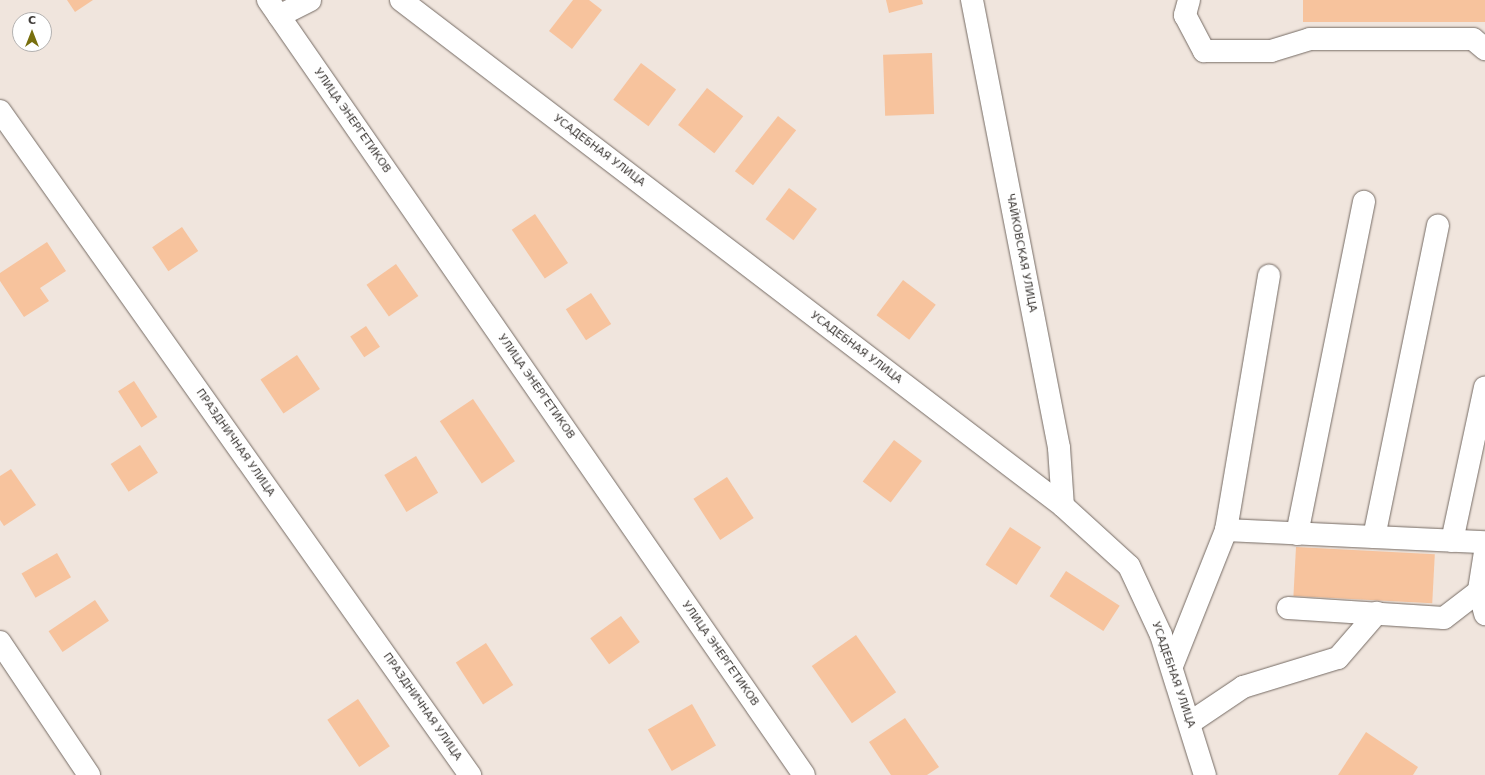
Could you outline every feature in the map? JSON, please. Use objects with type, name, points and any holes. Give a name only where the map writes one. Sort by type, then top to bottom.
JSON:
[{"type":"street","points":[[274,8],[310,0]]},
{"type":"street","name":"УСАДЕБНАЯ УЛИЦА","points":[[401,0],[1063,506],[1129,566],[1161,635],[1190,722],[1205,775]]},
{"type":"street","name":"ЧАЙКОВСКАЯ УЛИЦА","points":[[972,0],[1059,448],[1063,506]]},
{"type":"street","points":[[1189,0],[1185,15],[1204,51],[1271,51],[1310,39],[1473,39],[1485,49]]},
{"type":"street","name":"УЛИЦА ЭНЕРГЕТИКОВ","points":[[274,8],[804,775]]},
{"type":"street","name":"ПРАЗДНИЧНАЯ УЛИЦА","points":[[0,111],[470,775]]},
{"type":"street","points":[[1297,534],[1364,202]]},
{"type":"street","points":[[1374,537],[1438,226]]},
{"type":"street","points":[[1172,666],[1226,530],[1268,276]]},
{"type":"street","points":[[1452,541],[1485,387]]},
{"type":"street","points":[[1226,530],[1485,542]]},
{"type":"street","points":[[1485,552],[1479,591],[1485,614]]},
{"type":"street","points":[[1288,608],[1444,618],[1479,591]]},
{"type":"street","points":[[1190,722],[1243,687],[1338,658],[1377,613]]},
{"type":"street","points":[[0,642],[89,775]]},
{"type":"building","points":[[67,0],[93,0],[75,12]]},
{"type":"building","points":[[573,0],[589,0],[602,10],[572,49],[549,31]]},
{"type":"building","points":[[886,0],[922,0],[923,4],[889,13]]},
{"type":"building","points":[[1303,0],[1485,0],[1485,22],[1303,22]]},
{"type":"building","points":[[932,53],[934,114],[885,116],[883,55]]},
{"type":"building","points":[[641,63],[676,89],[648,126],[613,100]]},
{"type":"building","points":[[707,88],[743,116],[714,153],[678,125]]},
{"type":"building","points":[[778,116],[796,130],[753,185],[735,171]]},
{"type":"building","points":[[789,188],[817,209],[793,240],[766,219]]},
{"type":"building","points":[[535,214],[568,263],[545,279],[512,230]]},
{"type":"building","points":[[182,227],[198,251],[168,271],[152,247]]},
{"type":"building","points":[[47,242],[66,271],[40,288],[49,301],[24,317],[0,281],[0,273]]},
{"type":"building","points":[[396,264],[418,296],[389,317],[367,285]]},
{"type":"building","points":[[903,280],[936,305],[909,340],[877,315]]},
{"type":"building","points":[[591,293],[611,324],[586,340],[566,309]]},
{"type":"building","points":[[366,326],[380,347],[364,357],[350,337]]},
{"type":"building","points":[[297,355],[320,389],[283,414],[261,380]]},
{"type":"building","points":[[134,381],[157,417],[141,427],[118,391]]},
{"type":"building","points":[[473,399],[515,461],[482,484],[440,421]]},
{"type":"building","points":[[894,440],[922,461],[891,503],[863,482]]},
{"type":"building","points":[[140,445],[158,473],[129,492],[111,464]]},
{"type":"building","points":[[416,456],[438,493],[406,512],[384,475]]},
{"type":"building","points":[[11,469],[36,505],[4,526],[0,520],[0,476]]},
{"type":"building","points":[[727,477],[754,518],[720,540],[693,499]]},
{"type":"building","points":[[1010,527],[1041,547],[1017,585],[985,565]]},
{"type":"building","points":[[1296,547],[1435,554],[1432,603],[1293,596]]},
{"type":"building","points":[[57,553],[71,577],[35,598],[21,574]]},
{"type":"building","points":[[1066,571],[1120,606],[1103,631],[1050,596]]},
{"type":"building","points":[[95,600],[109,621],[63,652],[49,631]]},
{"type":"building","points":[[621,616],[640,642],[609,664],[590,638]]},
{"type":"building","points":[[856,635],[896,692],[852,723],[812,666]]},
{"type":"building","points":[[486,643],[513,685],[483,705],[456,663]]},
{"type":"building","points":[[358,699],[390,746],[359,767],[327,720]]},
{"type":"building","points":[[692,704],[716,746],[672,771],[648,730]]},
{"type":"building","points":[[905,718],[939,767],[927,775],[891,775],[869,742]]},
{"type":"building","points":[[1366,732],[1418,767],[1413,775],[1338,775]]}]
